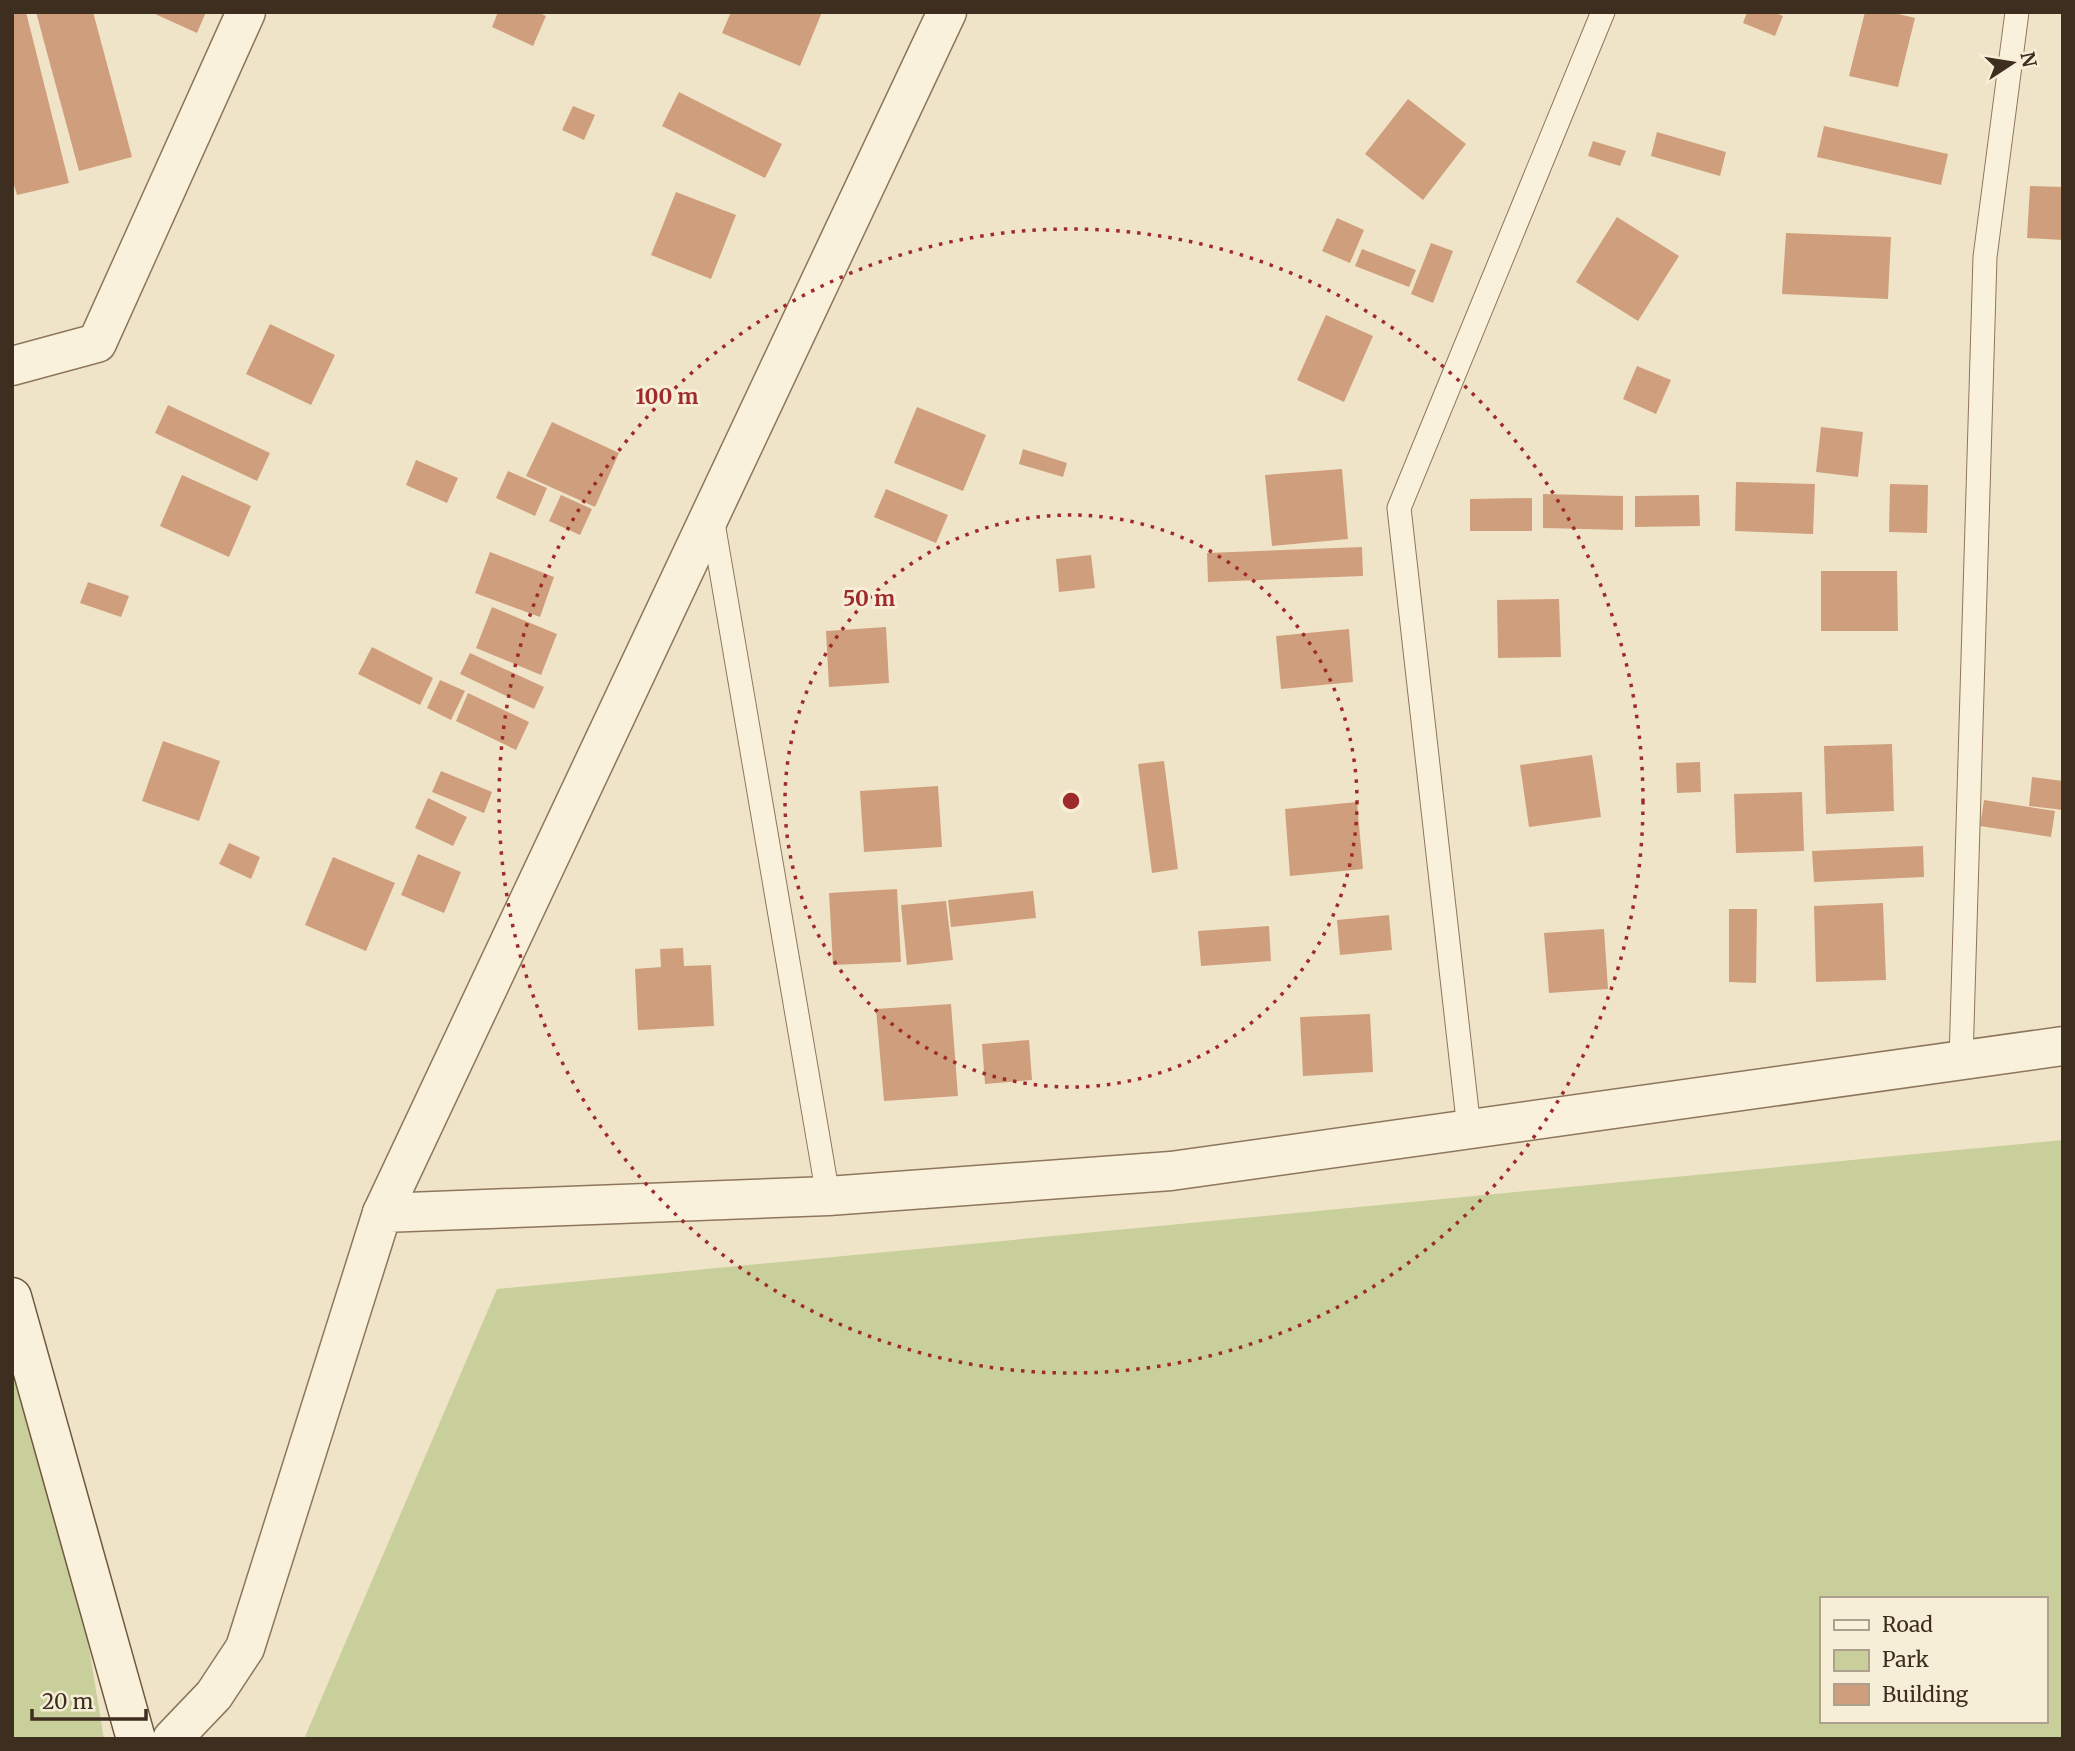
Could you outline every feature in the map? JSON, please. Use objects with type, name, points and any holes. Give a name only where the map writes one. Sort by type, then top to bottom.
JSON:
[{"type":"street","points":[[12,366],[97,343],[246,12]]},
{"type":"street","points":[[172,1739],[214,1695],[245,1648],[382,1213],[947,12]]},
{"type":"street","points":[[382,1213],[828,1196],[1171,1171],[2063,1046]]},
{"type":"street","points":[[12,1297],[136,1739]]},
{"type":"lane","points":[[1469,1129],[1399,508],[1603,12]]},
{"type":"lane","points":[[1961,1060],[1985,257],[2017,12]]},
{"type":"lane","points":[[711,513],[828,1196]]},
{"type":"green space","points":[[2063,1140],[2063,1739],[304,1739],[497,1289]]},
{"type":"green space","points":[[12,1370],[84,1617],[104,1739],[12,1739]]},
{"type":"building","points":[[12,12],[26,12],[69,183],[17,195],[12,178]]},
{"type":"building","points":[[36,12],[93,12],[132,157],[79,171]]},
{"type":"building","points":[[206,12],[197,33],[155,14]]},
{"type":"building","points":[[498,12],[537,12],[546,16],[533,46],[492,27]]},
{"type":"building","points":[[731,12],[822,12],[800,66],[722,33]]},
{"type":"building","points":[[1747,12],[1773,12],[1783,16],[1775,36],[1743,23]]},
{"type":"building","points":[[1865,12],[1890,12],[1915,18],[1898,87],[1849,76]]},
{"type":"building","points":[[679,92],[782,144],[765,178],[662,126]]},
{"type":"building","points":[[1408,99],[1466,144],[1423,200],[1365,154]]},
{"type":"building","points":[[573,106],[595,115],[584,140],[562,130]]},
{"type":"building","points":[[1824,126],[1948,154],[1941,185],[1817,157]]},
{"type":"building","points":[[1657,132],[1726,152],[1720,176],[1651,156]]},
{"type":"building","points":[[1593,141],[1626,151],[1620,166],[1588,156]]},
{"type":"building","points":[[2030,186],[2063,187],[2063,240],[2027,238]]},
{"type":"building","points":[[676,192],[736,215],[711,279],[651,255]]},
{"type":"building","points":[[1617,217],[1679,256],[1638,321],[1576,282]]},
{"type":"building","points":[[1337,218],[1364,230],[1350,263],[1322,251]]},
{"type":"building","points":[[1786,233],[1891,237],[1888,299],[1782,294]]},
{"type":"building","points":[[1431,243],[1453,251],[1433,303],[1411,294]]},
{"type":"building","points":[[1362,249],[1416,270],[1409,287],[1355,266]]},
{"type":"building","points":[[1326,315],[1373,336],[1344,402],[1297,380]]},
{"type":"building","points":[[270,324],[335,355],[311,405],[246,374]]},
{"type":"building","points":[[1637,366],[1671,380],[1656,414],[1623,399]]},
{"type":"building","points":[[168,405],[270,453],[257,481],[155,433]]},
{"type":"building","points":[[917,407],[986,435],[963,491],[894,463]]},
{"type":"building","points":[[552,422],[619,453],[595,507],[526,476]]},
{"type":"building","points":[[1821,427],[1863,432],[1858,477],[1816,472]]},
{"type":"building","points":[[1023,449],[1067,463],[1063,477],[1019,464]]},
{"type":"building","points":[[416,460],[458,478],[447,503],[406,485]]},
{"type":"building","points":[[1342,469],[1348,539],[1272,546],[1265,475]]},
{"type":"building","points":[[508,471],[547,488],[535,516],[496,498]]},
{"type":"building","points":[[182,475],[251,506],[229,557],[160,526]]},
{"type":"building","points":[[1736,482],[1815,484],[1813,534],[1735,531]]},
{"type":"building","points":[[1890,484],[1928,485],[1927,533],[1889,532]]},
{"type":"building","points":[[886,489],[948,515],[936,543],[874,517]]},
{"type":"building","points":[[1543,494],[1623,496],[1623,530],[1543,528]]},
{"type":"building","points":[[561,495],[592,509],[580,535],[549,521]]},
{"type":"building","points":[[1699,495],[1700,526],[1635,527],[1635,496]]},
{"type":"building","points":[[1532,498],[1532,531],[1470,531],[1470,499]]},
{"type":"building","points":[[1362,547],[1363,576],[1208,582],[1207,553]]},
{"type":"building","points":[[490,552],[554,577],[540,617],[475,593]]},
{"type":"building","points":[[1091,555],[1095,588],[1059,592],[1056,559]]},
{"type":"building","points":[[1821,571],[1897,571],[1898,631],[1821,631]]},
{"type":"building","points":[[88,582],[129,596],[121,617],[80,603]]},
{"type":"building","points":[[1559,599],[1561,657],[1498,658],[1497,600]]},
{"type":"building","points":[[492,607],[557,634],[541,675],[476,648]]},
{"type":"building","points":[[886,627],[889,683],[829,687],[826,631]]},
{"type":"building","points":[[1349,629],[1353,682],[1281,689],[1276,636]]},
{"type":"building","points":[[372,647],[433,678],[420,705],[358,674]]},
{"type":"building","points":[[470,653],[544,687],[534,709],[460,674]]},
{"type":"building","points":[[440,680],[465,691],[451,720],[427,708]]},
{"type":"building","points":[[468,693],[529,722],[516,750],[456,721]]},
{"type":"building","points":[[163,741],[220,761],[199,821],[142,801]]},
{"type":"building","points":[[1892,744],[1894,811],[1826,814],[1824,746]]},
{"type":"building","points":[[1592,755],[1601,817],[1529,827],[1520,765]]},
{"type":"building","points":[[1164,761],[1178,869],[1152,873],[1138,764]]},
{"type":"building","points":[[1700,762],[1701,792],[1677,793],[1676,763]]},
{"type":"building","points":[[441,771],[492,792],[484,813],[432,792]]},
{"type":"building","points":[[2032,777],[2063,781],[2063,810],[2029,806]]},
{"type":"building","points":[[938,786],[942,847],[864,852],[860,791]]},
{"type":"building","points":[[1802,792],[1804,851],[1736,853],[1734,794]]},
{"type":"building","points":[[428,798],[467,817],[453,846],[415,828]]},
{"type":"building","points":[[1984,800],[2055,811],[2051,837],[1980,826]]},
{"type":"building","points":[[1357,802],[1363,869],[1290,876],[1285,809]]},
{"type":"building","points":[[229,843],[260,857],[251,879],[219,864]]},
{"type":"building","points":[[1923,846],[1924,877],[1814,882],[1812,851]]},
{"type":"building","points":[[418,854],[461,872],[444,913],[401,895]]},
{"type":"building","points":[[333,857],[395,883],[366,951],[305,925]]},
{"type":"building","points":[[897,889],[901,962],[833,965],[829,893]]},
{"type":"building","points":[[1033,891],[1036,918],[951,927],[948,900]]},
{"type":"building","points":[[946,901],[953,960],[907,965],[901,905]]},
{"type":"building","points":[[1883,903],[1886,980],[1816,982],[1814,906]]},
{"type":"building","points":[[1729,909],[1757,909],[1756,983],[1729,982]]},
{"type":"building","points":[[1389,915],[1392,950],[1340,955],[1337,920]]},
{"type":"building","points":[[1269,926],[1271,961],[1201,966],[1198,931]]},
{"type":"building","points":[[1604,929],[1608,989],[1549,993],[1544,933]]},
{"type":"building","points":[[683,948],[684,966],[711,965],[714,1026],[638,1030],[635,969],[661,967],[660,949]]},
{"type":"building","points":[[951,1004],[958,1096],[884,1101],[876,1009]]},
{"type":"building","points":[[1370,1014],[1373,1072],[1303,1076],[1300,1017]]},
{"type":"building","points":[[1029,1040],[1032,1080],[985,1084],[982,1044]]}]
